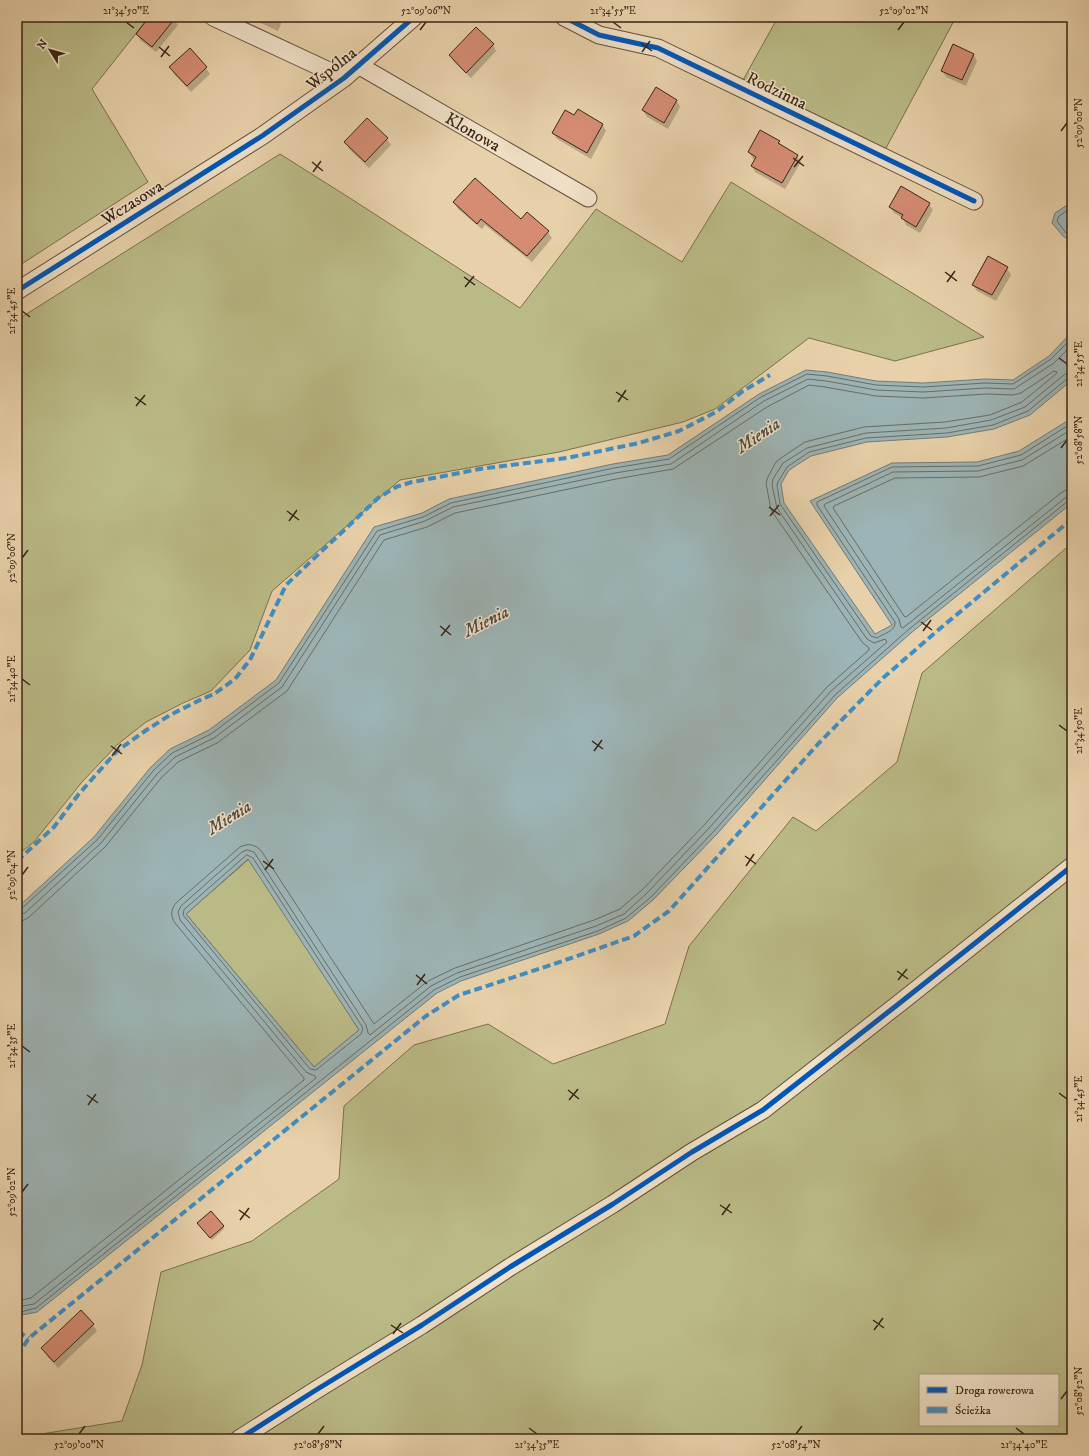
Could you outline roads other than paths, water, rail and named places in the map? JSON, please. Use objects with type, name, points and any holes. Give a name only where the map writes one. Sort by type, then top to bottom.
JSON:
[{"type":"street","points":[[213,17],[344,78]]},
{"type":"street","name":"Wspólna","points":[[262,136],[344,78],[414,17]]},
{"type":"street","name":"Rodzinna","points":[[564,17],[599,35],[658,48],[974,201]]},
{"type":"street","name":"Klonowa","points":[[358,65],[588,198]]},
{"type":"street","name":"Wczasowa","points":[[17,291],[262,136]]},
{"type":"street","points":[[239,1439],[422,1325],[510,1267],[613,1204],[692,1152],[763,1110],[920,988],[1072,866]]},
{"type":"water","points":[[1072,202],[1072,242],[1063,236],[1052,223],[1055,213]]},
{"type":"water","name":"Mienia","points":[[1072,332],[1072,380],[1030,415],[994,429],[947,437],[867,442],[811,456],[789,470],[781,484],[784,503],[875,634],[892,625],[810,501],[892,463],[977,462],[1019,451],[1072,418],[1072,503],[911,633],[837,698],[717,834],[653,900],[628,921],[599,934],[461,981],[437,993],[37,1312],[17,1316],[17,908],[94,837],[150,768],[170,749],[209,730],[276,680],[374,527],[422,513],[449,499],[613,464],[668,455],[759,394],[806,370],[827,372],[876,381],[923,383],[985,379],[1013,380],[1049,356]],"holes":[[[248,859],[359,1030],[314,1067],[186,914]]]}]
